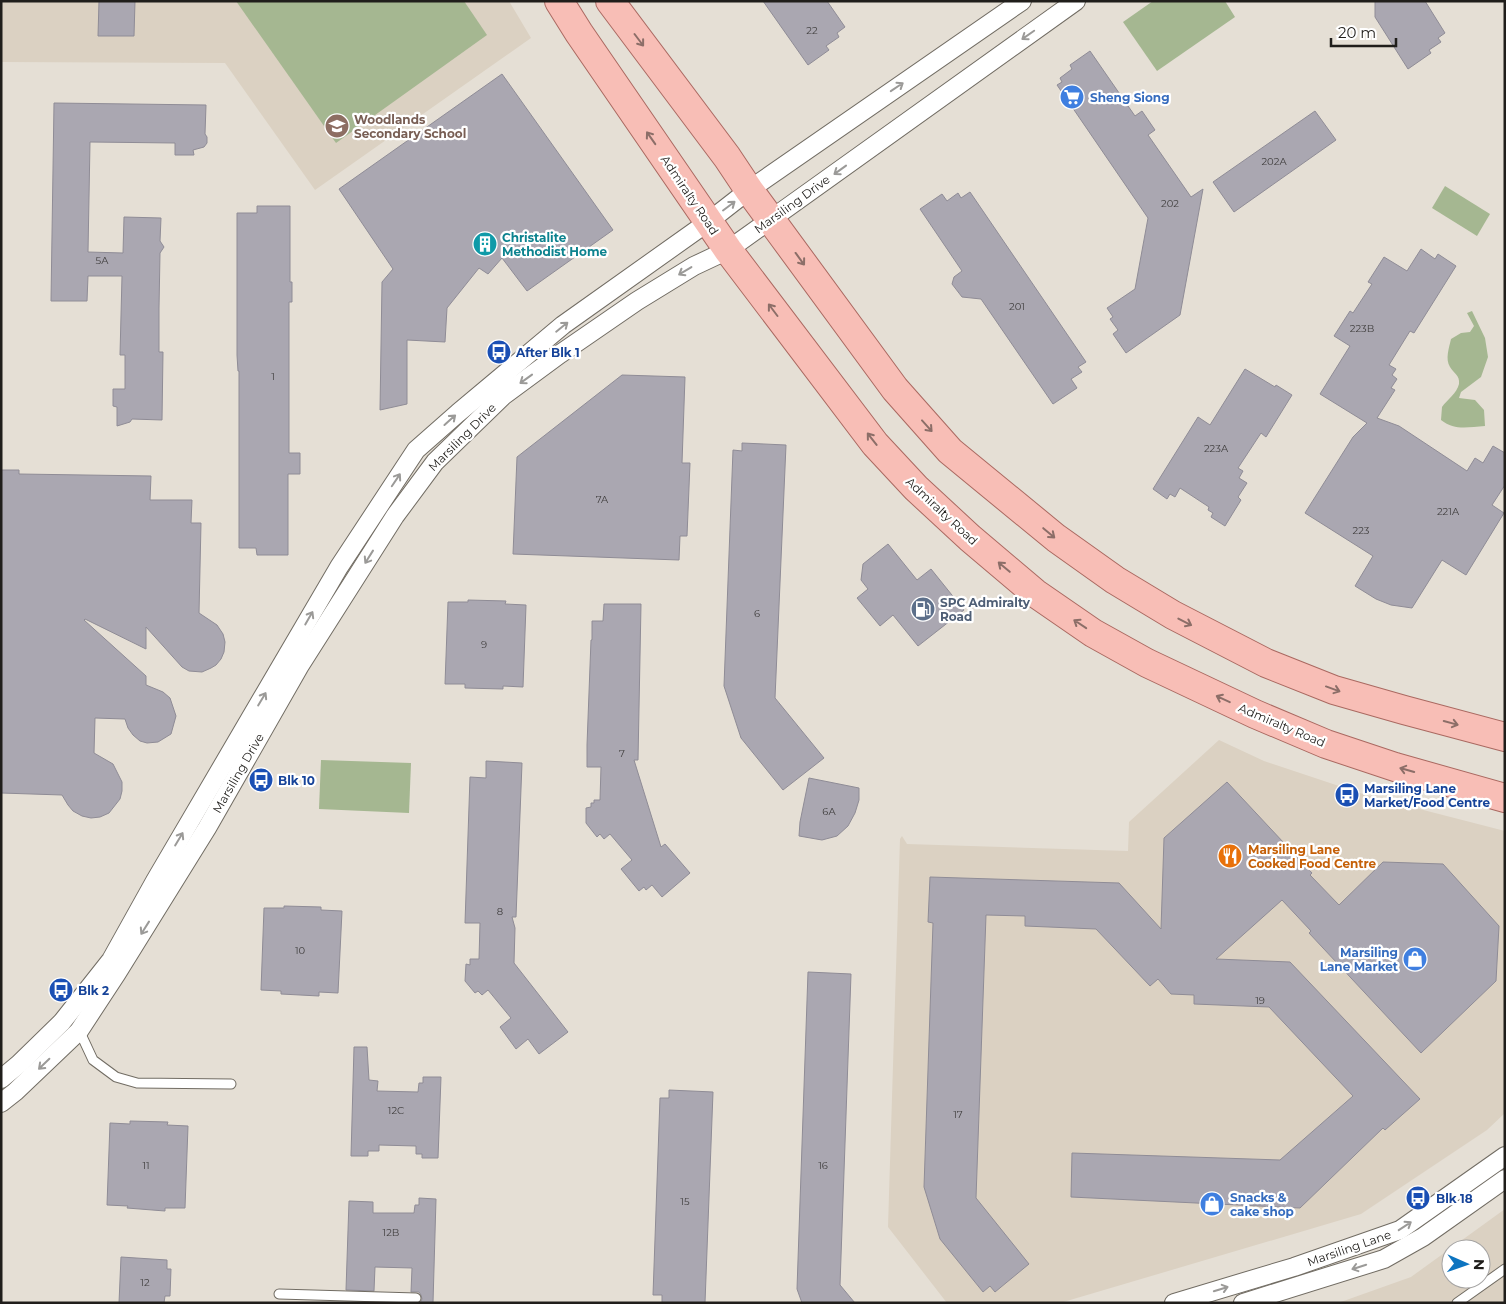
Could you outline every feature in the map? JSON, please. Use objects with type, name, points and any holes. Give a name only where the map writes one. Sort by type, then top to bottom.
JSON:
[{"type":"main road","name":"Admiralty Road","points":[[559,1],[708,222],[875,444],[916,488],[1034,593],[1093,633],[1147,663],[1255,714],[1326,744],[1395,767],[1505,798]]},
{"type":"main road","points":[[610,1],[727,157],[894,390],[950,451],[1056,538],[1115,580],[1173,616],[1258,659],[1334,690],[1505,737]]},
{"type":"street","name":"Marsiling Drive","points":[[1,1079],[62,1022],[112,960],[155,881],[339,567],[416,450],[563,325],[857,114],[1022,1]]},
{"type":"street","name":"Marsiling Drive","points":[[1,1103],[79,1031],[207,828],[300,667],[395,516],[435,462],[503,396],[560,354],[637,301],[694,266],[728,250],[1069,3]]},
{"type":"street","name":"Marsiling Lane","points":[[1174,1303],[1294,1267],[1400,1230],[1505,1156]]},
{"type":"street","name":"Marsiling Lane","points":[[1242,1303],[1384,1259],[1423,1237],[1505,1179]]},
{"type":"street","points":[[1294,1267],[1300,1285]]},
{"type":"lane","points":[[62,1022],[79,1031],[93,1060],[116,1077],[137,1083],[231,1084]]},
{"type":"lane","points":[[1457,1303],[1505,1269]]},
{"type":"lane","points":[[279,1294],[416,1298]]},
{"type":"shaded area","name":"Woodlands Secondary School","points":[[1,1],[509,1],[531,38],[315,190],[225,63],[1,62]]},
{"type":"shaded area","points":[[1219,740],[1264,761],[1369,796],[1505,831],[1505,1113],[1487,1130],[1361,1214],[1060,1303],[947,1303],[888,1227],[900,839],[902,836],[907,844],[1128,851],[1129,822]]},
{"type":"shaded area","points":[[1505,1209],[1505,1303],[1338,1303],[1411,1277],[1441,1255],[1441,1289],[1491,1289],[1491,1239],[1464,1239]]},
{"type":"green space","points":[[236,1],[464,1],[487,35],[336,143]]},
{"type":"green space","points":[[1153,1],[1225,1],[1235,17],[1157,71],[1123,22]]},
{"type":"green space","points":[[1445,186],[1490,214],[1477,236],[1432,208]]},
{"type":"green space","points":[[1472,311],[1485,338],[1488,357],[1481,377],[1461,392],[1459,398],[1475,400],[1484,410],[1485,426],[1457,427],[1441,420],[1442,407],[1459,384],[1458,377],[1449,364],[1448,353],[1451,339],[1461,333],[1470,332],[1474,326],[1467,313]]},
{"type":"green space","points":[[321,760],[411,763],[409,813],[319,809]]},
{"type":"building","points":[[99,1],[135,1],[134,36],[98,36]]},
{"type":"building","points":[[763,1],[827,1],[845,27],[837,33],[839,37],[826,46],[829,50],[808,65]]},
{"type":"building","points":[[1375,1],[1425,1],[1445,33],[1438,38],[1441,42],[1429,50],[1431,53],[1408,69],[1375,17]]},
{"type":"building","points":[[1090,51],[1135,116],[1142,111],[1155,130],[1148,135],[1191,197],[1203,189],[1180,315],[1126,353],[1113,334],[1118,330],[1110,319],[1113,317],[1107,308],[1135,289],[1148,218],[1057,85],[1062,82],[1060,78],[1072,69],[1070,65]]},
{"type":"building","name":"Christalite Methodist Home","points":[[502,74],[613,230],[527,291],[502,258],[488,274],[479,268],[447,308],[445,342],[407,340],[407,404],[380,410],[382,282],[393,269],[339,189]]},
{"type":"building","points":[[54,103],[206,105],[205,134],[207,143],[204,147],[193,150],[194,155],[175,155],[175,143],[90,142],[88,252],[123,253],[124,217],[161,218],[160,241],[164,247],[160,253],[159,308],[159,352],[163,352],[162,420],[132,419],[130,422],[117,426],[117,407],[113,406],[113,389],[125,389],[125,355],[120,355],[122,276],[88,276],[87,301],[51,301]]},
{"type":"building","points":[[1315,111],[1336,140],[1234,212],[1213,182]]},
{"type":"building","points":[[970,192],[1086,362],[1078,367],[1082,372],[1071,379],[1077,388],[1053,404],[981,299],[962,297],[952,284],[954,277],[962,271],[920,209],[942,194],[947,201],[958,193],[961,198]]},
{"type":"building","points":[[257,206],[290,206],[290,282],[292,282],[292,302],[289,302],[289,453],[300,453],[300,474],[288,474],[288,555],[257,555],[256,548],[239,548],[237,213],[257,213]]},
{"type":"building","points":[[1421,249],[1435,259],[1438,254],[1456,266],[1414,333],[1410,331],[1389,365],[1396,369],[1392,375],[1397,379],[1391,388],[1395,390],[1377,418],[1399,426],[1467,471],[1475,458],[1483,463],[1493,446],[1505,453],[1505,485],[1492,505],[1504,513],[1466,575],[1442,560],[1412,608],[1391,605],[1376,599],[1355,586],[1373,556],[1305,513],[1353,437],[1367,423],[1320,394],[1350,346],[1334,336],[1350,311],[1353,313],[1372,284],[1368,282],[1384,257],[1407,271]]},
{"type":"building","points":[[1245,369],[1292,395],[1266,437],[1261,433],[1238,468],[1243,471],[1239,478],[1247,483],[1238,497],[1241,500],[1225,526],[1211,517],[1213,513],[1208,510],[1209,507],[1180,488],[1175,497],[1170,494],[1167,499],[1153,489],[1198,417],[1210,425]]},
{"type":"building","points":[[622,375],[685,377],[682,463],[690,463],[687,536],[680,536],[679,560],[513,554],[517,457]]},
{"type":"building","points":[[742,443],[786,445],[775,698],[824,758],[783,790],[741,738],[724,686],[733,450],[742,451]]},
{"type":"building","points":[[1,470],[19,470],[19,474],[151,476],[150,500],[192,500],[191,523],[201,523],[199,613],[217,625],[223,634],[225,642],[224,652],[216,665],[202,672],[189,671],[182,667],[146,627],[146,649],[84,620],[146,676],[146,685],[163,692],[170,698],[176,716],[171,734],[158,742],[147,743],[140,741],[133,735],[125,719],[95,718],[94,753],[113,764],[122,782],[120,799],[109,813],[100,817],[82,816],[73,811],[62,795],[1,793]]},
{"type":"building","points":[[888,544],[917,580],[931,569],[964,610],[918,646],[893,615],[880,626],[857,598],[868,589],[861,580],[863,564]]},
{"type":"building","points":[[468,600],[506,601],[505,604],[526,605],[523,687],[503,686],[503,689],[465,688],[465,684],[445,684],[448,602],[468,602]]},
{"type":"building","points":[[604,604],[641,604],[638,760],[634,760],[661,847],[665,844],[690,873],[662,897],[652,885],[646,890],[644,887],[639,891],[621,869],[632,860],[610,834],[604,839],[600,834],[597,837],[586,823],[586,808],[591,807],[591,803],[594,803],[594,800],[600,800],[601,767],[587,767],[587,745],[592,621],[603,621]]},
{"type":"building","points":[[486,761],[522,763],[516,917],[512,917],[515,928],[514,963],[568,1032],[539,1054],[528,1039],[516,1049],[500,1027],[511,1018],[488,990],[482,995],[478,991],[475,993],[465,981],[466,964],[470,965],[470,959],[479,959],[480,923],[465,923],[470,777],[486,778]]},
{"type":"building","points":[[809,778],[859,788],[859,800],[855,813],[848,826],[837,836],[822,840],[799,836]]},
{"type":"building","points":[[1227,782],[1312,873],[1310,875],[1339,905],[1383,862],[1443,864],[1499,926],[1496,981],[1421,1053],[1309,933],[1311,931],[1282,900],[1216,959],[1290,962],[1420,1099],[1385,1130],[1383,1128],[1300,1208],[1071,1197],[1072,1153],[1280,1160],[1353,1096],[1269,1007],[1194,1004],[1194,995],[1171,994],[1158,979],[1150,986],[1096,929],[1025,926],[1025,916],[986,915],[976,1198],[1029,1264],[995,1292],[990,1286],[983,1292],[940,1239],[924,1187],[933,923],[928,922],[930,877],[1119,883],[1161,929],[1164,838]]},
{"type":"building","points":[[284,906],[321,907],[321,910],[342,911],[338,993],[319,992],[319,996],[281,994],[281,991],[261,990],[264,908],[284,908]]},
{"type":"building","points":[[808,972],[851,974],[840,1285],[855,1303],[802,1303],[797,1289]]},
{"type":"building","points":[[354,1047],[367,1047],[369,1080],[378,1081],[377,1091],[418,1092],[419,1083],[423,1083],[423,1077],[441,1077],[438,1158],[422,1158],[422,1154],[416,1154],[416,1146],[379,1145],[379,1151],[368,1151],[368,1156],[351,1156]]},
{"type":"building","points":[[669,1090],[713,1092],[705,1303],[662,1303],[662,1295],[653,1295],[660,1098],[669,1098]]},
{"type":"building","points":[[130,1121],[168,1122],[167,1125],[188,1126],[185,1208],[165,1208],[165,1211],[107,1205],[110,1123],[130,1124]]},
{"type":"building","points":[[419,1198],[436,1199],[433,1303],[420,1303],[422,1299],[419,1292],[411,1292],[412,1268],[375,1267],[374,1291],[346,1290],[349,1201],[373,1202],[373,1213],[414,1213],[415,1205],[419,1205]]},
{"type":"building","points":[[121,1257],[167,1260],[167,1269],[171,1269],[170,1296],[165,1296],[164,1303],[119,1303]]},
{"type":"place","name":"Sheng Siong","points":[[1072,97]]},
{"type":"place","name":"Woodlands Secondary School","points":[[337,126]]},
{"type":"place","name":"Christalite Methodist Home","points":[[485,244]]},
{"type":"place","name":"After Blk 1","points":[[499,352]]},
{"type":"place","name":"SPC Admiralty Road","points":[[923,609]]},
{"type":"place","name":"Blk 10","points":[[261,780]]},
{"type":"place","name":"Marsiling Lane Market/Food Centre","points":[[1347,795]]},
{"type":"place","name":"Marsiling Lane Cooked Food Centre","points":[[1230,856]]},
{"type":"place","name":"Marsiling Lane Market","points":[[1415,959]]},
{"type":"place","name":"Blk 2","points":[[61,990]]},
{"type":"place","name":"Blk 18","points":[[1418,1198]]},
{"type":"place","name":"Snacks & cake shop","points":[[1212,1204]]}]
